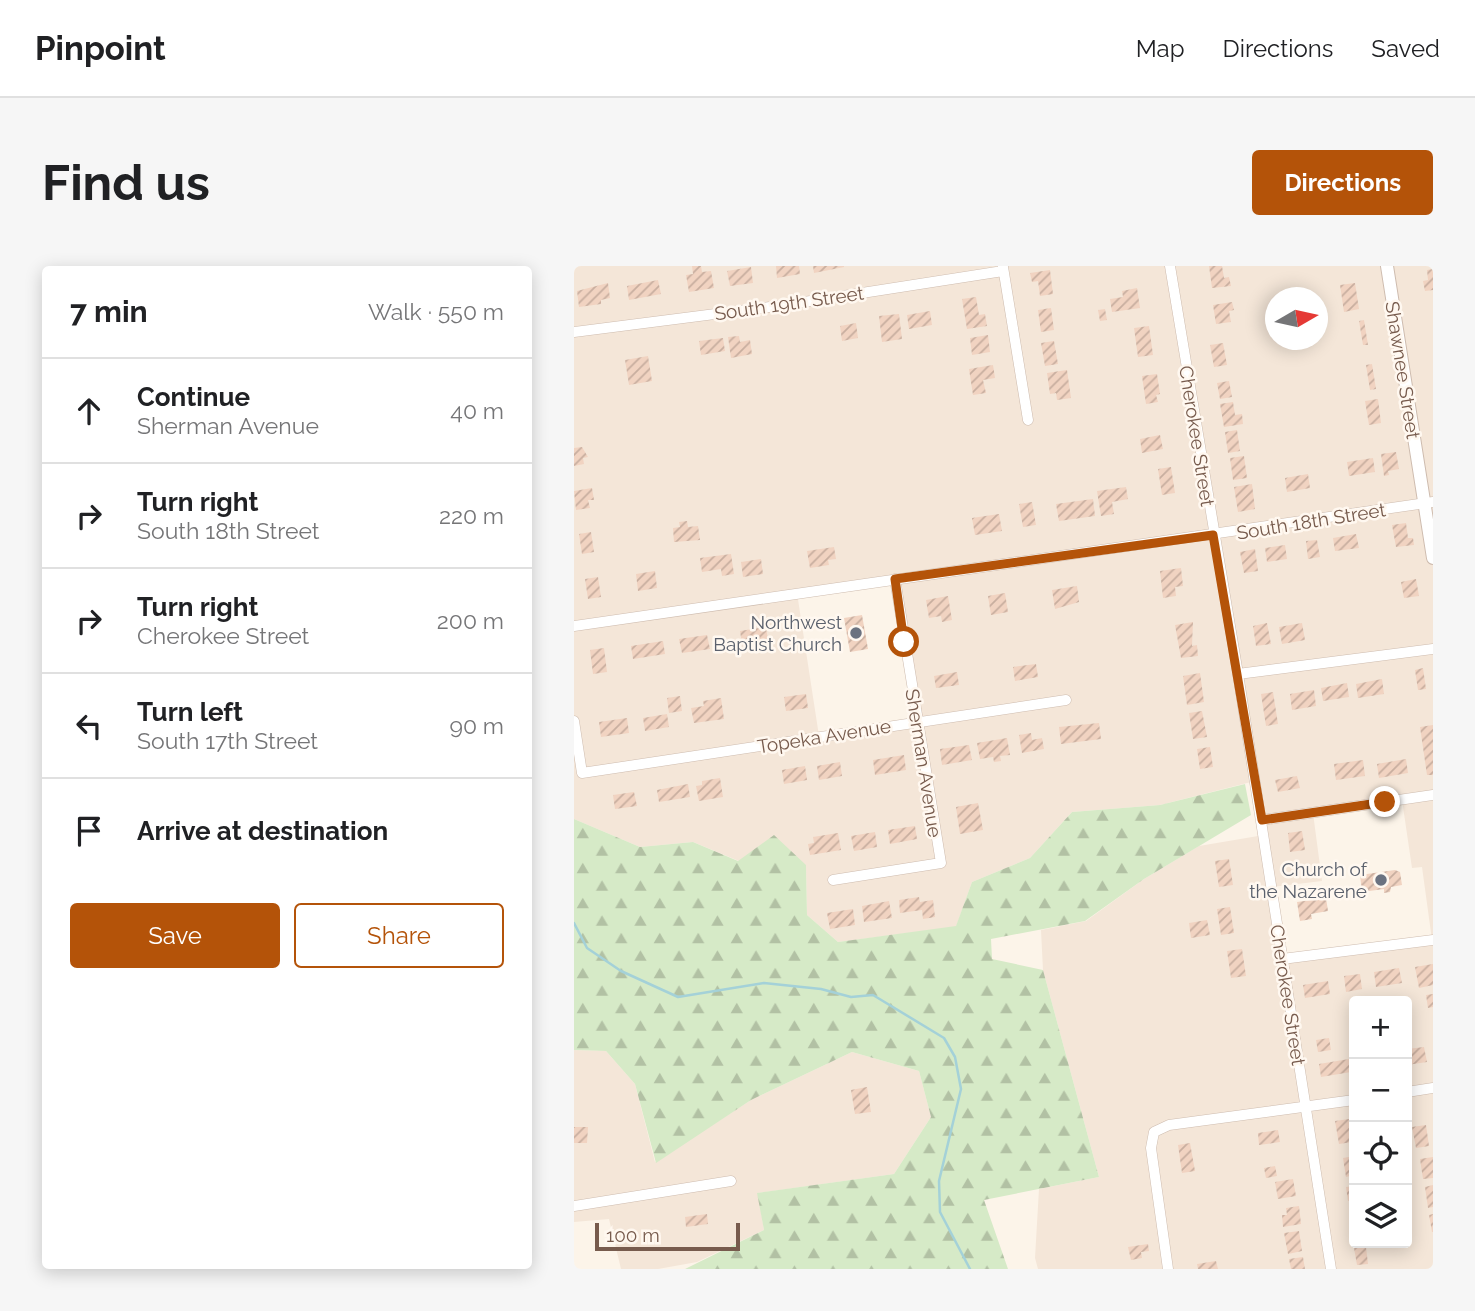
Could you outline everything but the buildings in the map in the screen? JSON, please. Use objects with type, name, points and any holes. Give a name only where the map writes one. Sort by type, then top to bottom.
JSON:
[{"type":"street","name":"Cherokee Street","points":[[1170,266],[1262,820],[1331,1269]]},
{"type":"street","name":"Shawnee Street","points":[[1387,266],[1429,503],[1433,558]]},
{"type":"street","name":"South 19th Street","points":[[574,332],[785,305],[1003,268]]},
{"type":"street","points":[[1003,268],[1028,420]]},
{"type":"street","name":"South 18th Street","points":[[574,626],[1429,503]]},
{"type":"street","name":"Sherman Avenue","points":[[833,880],[941,863],[895,579]]},
{"type":"street","points":[[1238,674],[1433,649]]},
{"type":"street","name":"Topeka Avenue","points":[[574,720],[582,773],[1066,700]]},
{"type":"street","points":[[1262,820],[1433,795]]},
{"type":"street","points":[[1282,959],[1433,940]]},
{"type":"street","points":[[1412,1091],[1433,1088]]},
{"type":"street","points":[[1168,1269],[1151,1148],[1154,1132],[1169,1125],[1349,1102]]},
{"type":"street","points":[[574,1206],[731,1181]]},
{"type":"shaded area","points":[[574,266],[1433,266],[1433,1269],[1038,1269],[1035,1258],[1039,1189],[1099,1177],[1043,970],[1041,930],[1086,921],[1144,879],[1199,846],[1264,835],[1255,781],[1160,805],[1072,812],[1030,858],[972,882],[956,927],[838,942],[807,915],[806,865],[739,861],[693,842],[640,847],[574,819]],"holes":[[[895,580],[916,722],[819,736],[797,593]],[[1402,800],[1412,868],[1422,867],[1432,940],[1282,959],[1272,887],[1322,881],[1313,813]]]},
{"type":"shaded area","points":[[574,1050],[606,1051],[635,1084],[655,1162],[751,1100],[852,1052],[919,1071],[931,1117],[894,1174],[758,1193],[764,1230],[697,1262],[658,1269],[621,1269],[609,1219],[574,1222]]},
{"type":"green space","points":[[1245,784],[1251,815],[1144,879],[1085,921],[991,939],[992,959],[1043,970],[1099,1177],[984,1200],[1008,1269],[685,1269],[764,1230],[757,1193],[894,1174],[931,1117],[919,1071],[852,1052],[751,1100],[656,1163],[635,1084],[606,1051],[574,1050],[574,819],[640,847],[693,842],[738,861],[774,835],[806,865],[807,915],[838,942],[956,926],[972,882],[1030,858],[1072,812],[1160,805]]},
{"type":"waterway","points":[[574,923],[587,948],[621,971],[678,997],[764,983],[821,989],[851,997],[873,995],[944,1038],[955,1057],[961,1089],[939,1181],[940,1212],[970,1269]]},
{"type":"place","name":"Northwest Baptist Church","points":[[856,633]]},
{"type":"place","name":"Church of the Nazarene","points":[[1381,880]]},
{"type":"route","points":[[904,642],[895,579],[1213,535],[1262,820],[1385,802]]}]
